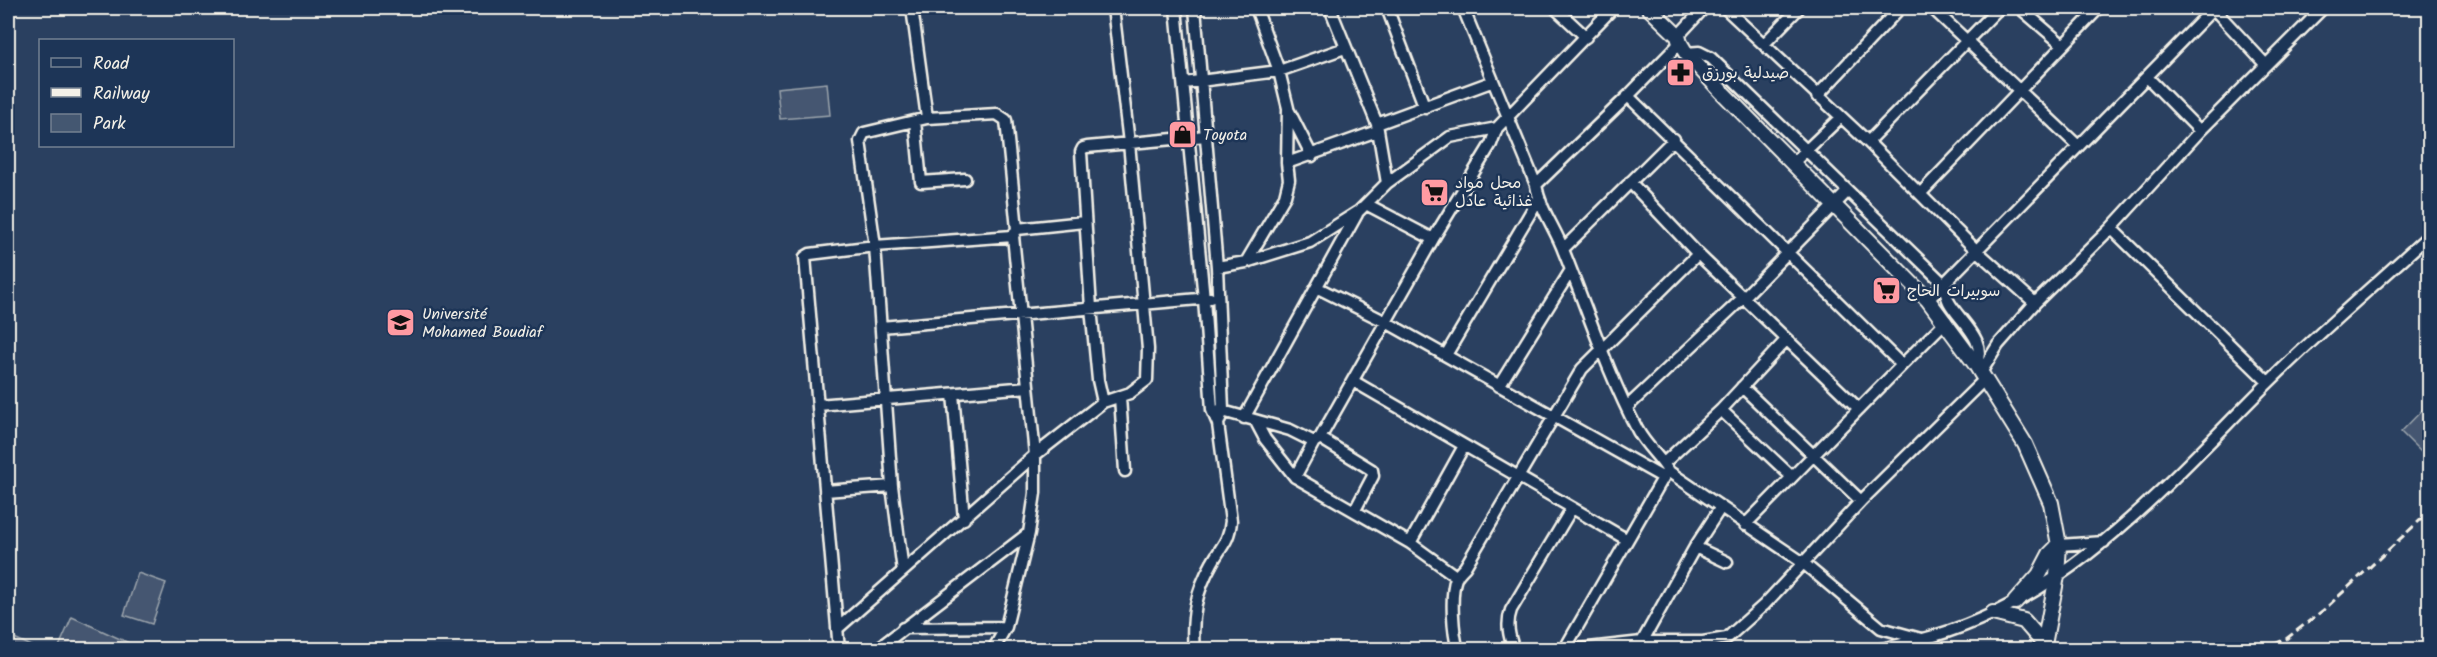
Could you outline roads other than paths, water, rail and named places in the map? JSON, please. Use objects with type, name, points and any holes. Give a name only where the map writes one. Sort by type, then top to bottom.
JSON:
[{"type":"main road","points":[[1650,8],[1792,164],[1852,221],[1928,300],[1946,321],[2025,444],[2051,503],[2059,545],[2057,576],[2044,647]]},
{"type":"main road","points":[[2015,602],[2039,574],[2050,554],[2059,545]]},
{"type":"main road","points":[[1993,613],[2024,621],[2044,647]]},
{"type":"street","points":[[912,8],[927,118]]},
{"type":"street","points":[[837,629],[1035,456],[1103,402],[1142,387],[1147,380],[1148,349],[1129,143],[1113,8]]},
{"type":"street","points":[[1176,8],[1204,299],[1218,410]]},
{"type":"street","points":[[1194,650],[1193,612],[1212,562],[1225,546],[1230,534],[1229,499],[1218,424],[1219,296],[1195,8]]},
{"type":"street","points":[[1256,8],[1279,71],[1288,108],[1312,156]]},
{"type":"street","points":[[1330,8],[1377,128],[1387,183]]},
{"type":"street","points":[[1387,8],[1425,108]]},
{"type":"street","points":[[1463,8],[1491,82],[1536,185],[1538,200],[1563,249],[1600,349],[1627,407],[1652,453],[1665,471]]},
{"type":"street","points":[[1555,8],[1586,38]]},
{"type":"street","points":[[1295,477],[1491,144],[1497,128],[1586,38],[1612,8]]},
{"type":"street","points":[[1536,185],[1681,44],[1704,8]]},
{"type":"street","points":[[1725,8],[1869,142],[1977,251],[2035,303]]},
{"type":"street","points":[[1764,44],[1799,8]]},
{"type":"street","points":[[1817,96],[1900,8]]},
{"type":"street","points":[[1932,8],[2077,145]]},
{"type":"street","points":[[1869,142],[1999,8]]},
{"type":"street","points":[[2020,8],[2063,45]]},
{"type":"street","points":[[1920,194],[2099,8]]},
{"type":"street","points":[[1928,300],[2213,8],[2266,65]]},
{"type":"street","points":[[1571,650],[1642,642],[1703,642],[1727,638],[1764,605],[1980,373],[1998,345],[2035,303],[2111,228],[2200,131],[2323,8]]},
{"type":"street","points":[[1681,44],[1711,58],[1943,283],[1949,302],[1976,338],[1980,373]]},
{"type":"street","points":[[1184,83],[1279,71],[1345,48]]},
{"type":"street","points":[[2147,77],[2200,131]]},
{"type":"street","points":[[1287,163],[1312,156],[1491,82]]},
{"type":"street","points":[[1738,107],[1750,94]]},
{"type":"street","points":[[1628,96],[1902,364]]},
{"type":"street","points":[[1246,262],[1285,196],[1289,180],[1288,108]]},
{"type":"street","points":[[903,571],[892,486],[874,246],[860,141],[862,135],[868,131],[927,118],[997,114],[1006,120],[1035,456],[1035,493],[1029,533],[1006,627],[993,650]]},
{"type":"street","points":[[1792,164],[1841,117]]},
{"type":"street","points":[[915,121],[921,182],[965,179]]},
{"type":"street","points":[[1217,267],[1246,262],[1310,242],[1362,207],[1387,183],[1450,136],[1497,128]]},
{"type":"street","points":[[1472,131],[1491,144]]},
{"type":"street","points":[[1103,402],[1098,381],[1091,308],[1081,152],[1083,148],[1206,136]]},
{"type":"street","points":[[1563,249],[1674,139]]},
{"type":"street","points":[[1630,182],[1698,254],[1859,409]]},
{"type":"street","points":[[1627,407],[1744,297],[1848,191]]},
{"type":"street","points":[[1446,355],[1538,200]]},
{"type":"street","points":[[1362,207],[1433,239]]},
{"type":"street","points":[[1244,418],[1362,207]]},
{"type":"street","points":[[1852,221],[1867,209]]},
{"type":"street","points":[[839,650],[805,257],[810,254],[1015,233],[1084,222]]},
{"type":"street","points":[[2111,228],[2268,382]]},
{"type":"street","points":[[1874,650],[1966,626],[2015,602],[2057,576],[2104,542],[2151,502],[2268,382],[2426,238]]},
{"type":"street","points":[[1458,650],[1454,620],[1456,577],[1465,567],[1552,417],[1582,369],[1698,254]]},
{"type":"street","points":[[1499,386],[1571,270]]},
{"type":"street","points":[[1318,288],[1386,321],[1552,417],[1665,471],[1802,562],[1881,628],[1921,639]]},
{"type":"street","points":[[881,327],[1219,296]]},
{"type":"street","points":[[1745,525],[1946,321]]},
{"type":"street","points":[[1564,650],[1665,471],[1786,340]]},
{"type":"street","points":[[1353,381],[1626,539]]},
{"type":"street","points":[[818,405],[1028,387]]},
{"type":"street","points":[[1742,387],[1860,501]]},
{"type":"street","points":[[953,394],[964,519]]},
{"type":"street","points":[[1120,397],[1125,471]]},
{"type":"street","points":[[1218,410],[1317,440],[1372,470],[1373,476],[1355,510]]},
{"type":"street","points":[[1721,410],[1791,476]]},
{"type":"street","points":[[1256,422],[1265,440],[1295,477],[1410,543],[1456,577]]},
{"type":"street","points":[[1410,543],[1464,446]]},
{"type":"street","points":[[825,491],[892,486]]},
{"type":"street","points":[[1642,642],[1695,547],[1721,507]]},
{"type":"street","points":[[1514,650],[1508,629],[1511,610],[1572,508]]},
{"type":"street","points":[[876,650],[1029,533]]},
{"type":"street","points":[[2059,545],[2104,542]]},
{"type":"street","points":[[1695,547],[1727,562]]},
{"type":"street","points":[[903,628],[1006,627]]},
{"type":"street","points":[[1880,649],[1881,628]]},
{"type":"railway","points":[[2261,650],[2286,639],[2326,608],[2430,511]]},
{"type":"railway","points":[[2417,650],[2430,648]]},
{"type":"place","name":"صيدلية بورزق","points":[[1681,73]]},
{"type":"place","name":"Toyota","points":[[1182,135]]},
{"type":"place","name":"محل مواد غذائية عادل","points":[[1434,192]]},
{"type":"place","name":"سوبيرات الحاج","points":[[1886,291]]},
{"type":"place","name":"Université Mohamed Boudiaf","points":[[401,323]]}]
